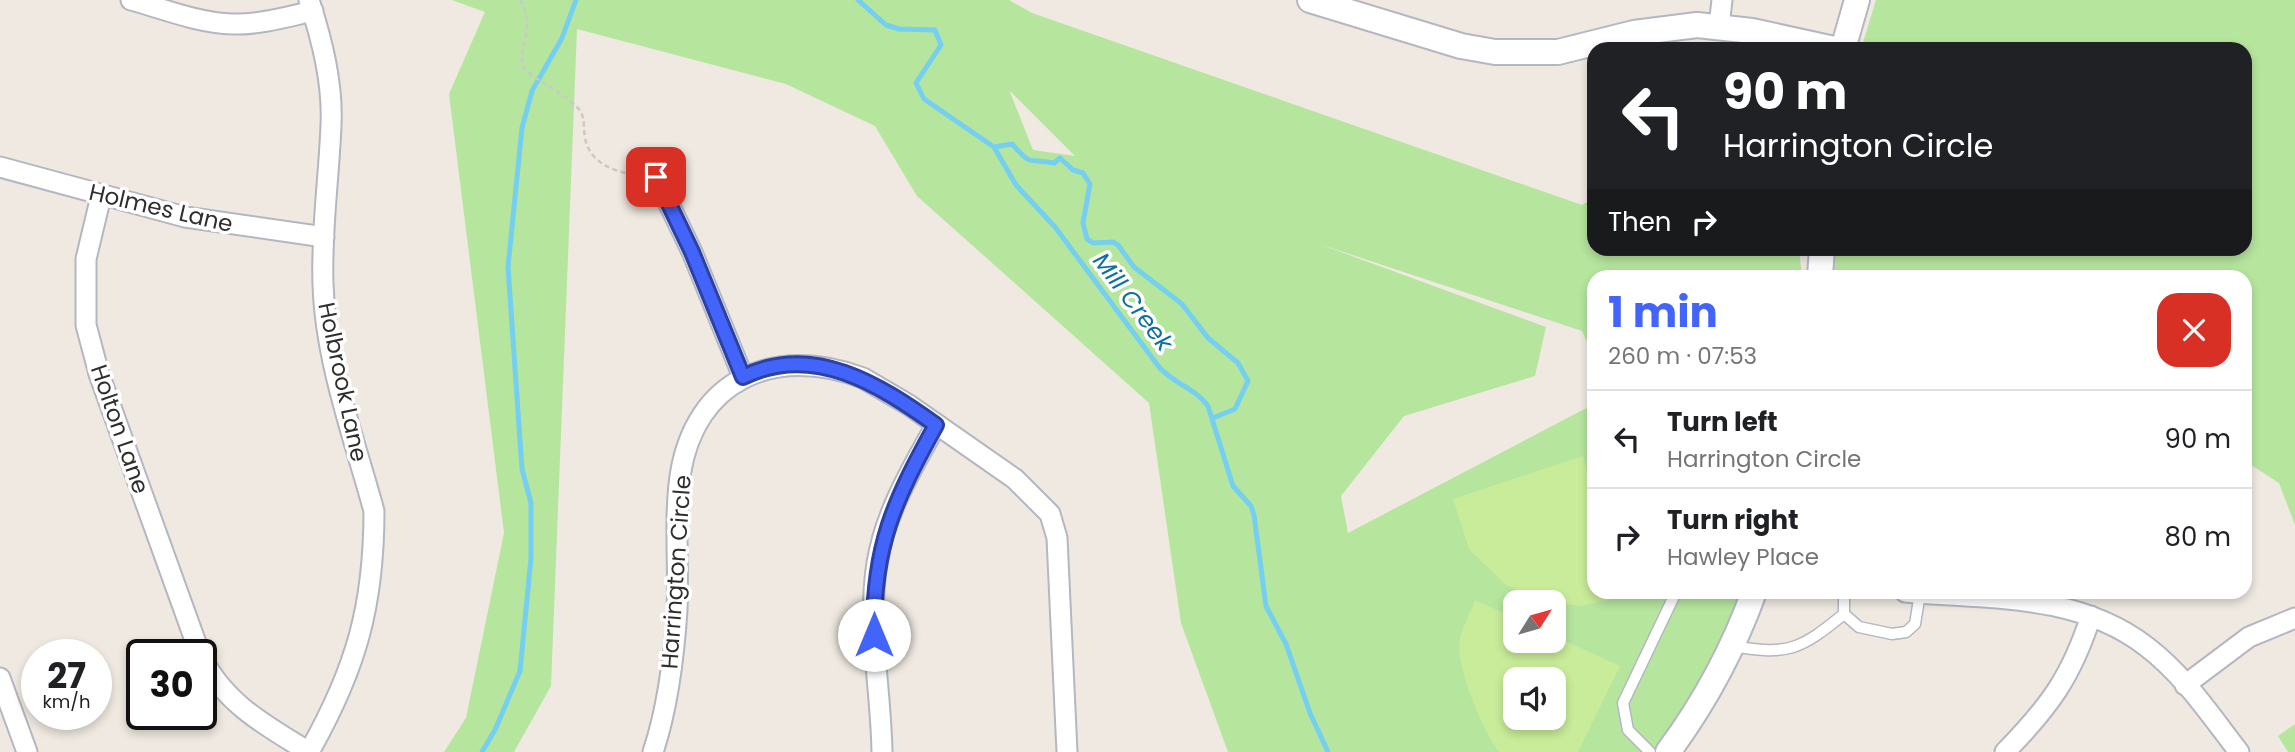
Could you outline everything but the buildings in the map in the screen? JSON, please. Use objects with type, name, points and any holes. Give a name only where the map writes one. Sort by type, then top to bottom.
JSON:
[{"type":"street","points":[[131,0],[213,23],[235,24],[267,22],[311,6]]},
{"type":"street","points":[[1310,0],[1461,46],[1495,52],[1558,52],[1587,45]]},
{"type":"street","points":[[1719,26],[1722,0]]},
{"type":"street","points":[[1845,42],[1857,0]]},
{"type":"street","name":"Holbrook Lane","points":[[309,752],[333,706],[361,636],[374,561],[374,511],[327,323],[323,284],[330,97],[323,43],[311,6]]},
{"type":"street","points":[[1598,42],[1634,33],[1719,26],[1777,42]]},
{"type":"street","name":"Holmes Lane","points":[[0,167],[101,196],[209,222],[324,237]]},
{"type":"street","points":[[656,177],[692,252],[743,377]]},
{"type":"street","name":"Holton Lane","points":[[101,196],[83,279],[86,325],[99,374],[195,639]]},
{"type":"street","name":"Harrington Circle","points":[[653,752],[673,651],[678,500],[683,463],[695,429],[720,393],[743,377],[757,370],[797,366],[842,370],[863,378],[1015,479],[1050,514],[1057,537],[1067,752]]},
{"type":"street","points":[[882,752],[874,635],[877,561],[897,498],[936,425]]},
{"type":"street","points":[[1668,752],[1697,711],[1733,646],[1751,599]]},
{"type":"street","points":[[2017,599],[2060,606],[2091,616],[2147,647],[2185,685],[2239,752]]},
{"type":"street","points":[[2005,752],[2060,689],[2077,660],[2091,616]]},
{"type":"street","points":[[2185,685],[2249,637],[2295,618]]},
{"type":"street","points":[[0,678],[27,752]]},
{"type":"street","name":"Holton Lane","points":[[217,682],[237,705],[309,752]]},
{"type":"lane","points":[[1650,752],[1628,730],[1623,704],[1673,599]]},
{"type":"lane","points":[[1844,599],[1844,614],[1859,627],[1892,634],[1906,632],[1915,624],[1913,599]]},
{"type":"lane","points":[[1733,646],[1768,652],[1789,650],[1816,636],[1844,614]]},
{"type":"path","points":[[520,0],[527,11],[527,40],[522,60],[530,74],[579,109],[584,119],[585,138],[591,153],[603,164],[623,173],[656,177]]},
{"type":"green space","points":[[452,0],[1009,0],[1032,13],[1582,205],[1587,202],[1587,256],[1800,256],[1801,270],[1587,270],[1587,342],[1582,331],[1319,244],[1546,327],[1535,376],[1404,416],[1341,496],[1348,533],[1587,408],[1587,599],[1754,599],[1654,752],[1228,752],[1181,623],[1149,403],[917,196],[875,126],[786,84],[577,29],[551,686],[514,752],[444,752],[466,718],[504,533],[449,94],[485,12]],"holes":[[[1010,92],[1011,92],[1075,156],[1033,150]]]},
{"type":"green space","points":[[1876,0],[2295,0],[2295,525],[2279,483],[2252,466],[2252,270],[1834,270],[1835,256],[2252,256],[2252,42],[1863,42]]},
{"type":"green space","points":[[1583,456],[1587,472],[1587,599],[1614,599],[1580,606],[1566,604],[1566,590],[1518,590],[1505,584],[1469,549],[1453,499]]},
{"type":"green space","points":[[1475,600],[1503,613],[1503,653],[1566,653],[1566,641],[1620,666],[1578,752],[1499,752],[1478,714],[1466,681],[1460,651],[1463,630]]},
{"type":"green space","points":[[2295,724],[2295,752],[2288,752],[2278,736]]},
{"type":"waterway","points":[[482,752],[495,730],[520,671],[531,558],[531,503],[522,469],[508,267],[522,128],[532,91],[562,38],[576,0]]},
{"type":"waterway","name":"Mill Creek","points":[[858,0],[886,25],[899,29],[935,30],[941,45],[916,83],[924,99],[994,147],[1016,185],[1055,227],[1159,367],[1208,406],[1233,486],[1251,506],[1254,515],[1266,606],[1286,644],[1310,713],[1328,752]]},
{"type":"waterway","points":[[994,147],[1012,144],[1023,156],[1034,161],[1054,163],[1060,158],[1073,170],[1083,173],[1090,184],[1083,223],[1087,239],[1093,243],[1113,242],[1118,245],[1134,267],[1182,304],[1208,338],[1238,363],[1248,381],[1235,409],[1213,418]]},
{"type":"route","points":[[656,177],[692,252],[743,377],[757,370],[797,366],[842,370],[863,378],[909,405],[936,425],[897,498],[877,561],[874,635]]}]
